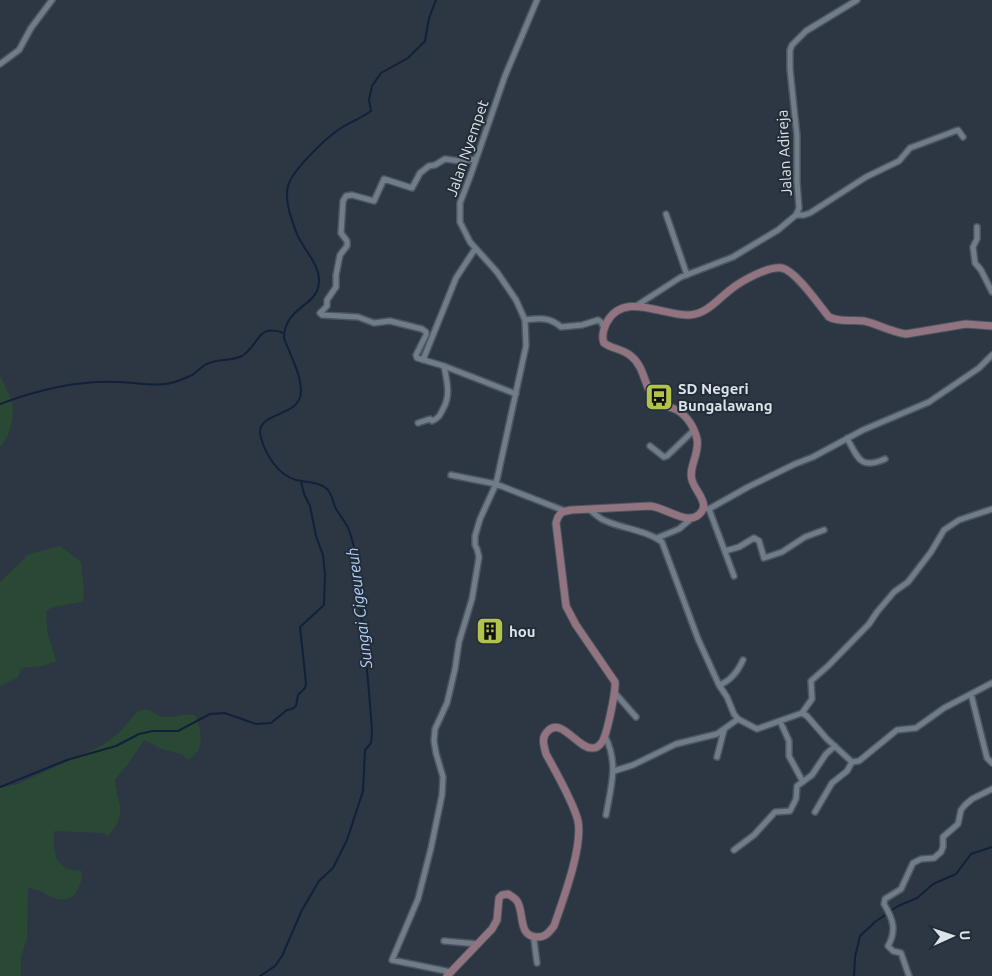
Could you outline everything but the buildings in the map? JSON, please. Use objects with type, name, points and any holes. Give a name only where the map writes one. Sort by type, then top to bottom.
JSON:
[{"type":"street","points":[[0,64],[19,50],[31,28],[52,0]]},
{"type":"street","name":"Jalan Nyempet","points":[[449,974],[392,960],[418,900],[431,848],[442,795],[443,777],[434,741],[435,729],[447,703],[459,642],[472,599],[479,557],[475,545],[475,536],[480,518],[496,484],[526,346],[525,320],[516,300],[505,282],[470,242],[463,228],[459,209],[504,76],[537,0]]},
{"type":"street","name":"Jalan Adireja","points":[[636,306],[687,275],[733,257],[778,230],[796,215],[799,208],[797,136],[790,69],[790,50],[792,45],[806,31],[857,0]]},
{"type":"street","points":[[796,215],[810,213],[866,177],[899,161],[913,147],[958,130],[963,137]]},
{"type":"street","points":[[476,159],[444,160],[421,171],[413,187],[384,179],[374,200],[346,196],[343,201],[341,233],[347,241],[347,246],[339,259],[335,290],[327,300],[327,306],[320,314],[358,317],[374,323],[387,320],[422,329],[426,332],[426,335],[416,357],[516,394]]},
{"type":"street","points":[[666,214],[687,275]]},
{"type":"street","points":[[977,227],[977,239],[973,247],[975,262],[992,292]]},
{"type":"street","points":[[423,360],[456,278],[475,248]]},
{"type":"street","points":[[734,576],[707,509],[691,478],[697,449],[697,438],[694,430],[680,411],[658,402],[651,393],[638,364],[631,356],[604,343],[602,338],[604,328],[609,318],[615,312],[626,307],[636,306],[689,315],[701,312],[711,307],[738,285],[768,270],[779,268],[788,270],[797,277],[829,317],[834,320],[864,321],[906,334],[966,324],[992,326]]},
{"type":"street","points":[[525,320],[548,319],[562,327],[579,326],[598,320],[604,328]]},
{"type":"street","points":[[657,538],[679,529],[692,518],[748,487],[795,464],[813,458],[885,420],[930,402],[979,368],[992,355]]},
{"type":"street","points":[[418,423],[436,419],[447,402],[449,393],[444,366]]},
{"type":"street","points":[[650,446],[665,457],[694,430]]},
{"type":"street","points":[[847,440],[858,458],[864,463],[871,464],[885,459]]},
{"type":"street","points":[[451,475],[496,484],[565,511],[659,506],[673,515],[692,518]]},
{"type":"street","points":[[590,510],[603,520],[657,538],[662,542],[698,639],[719,685],[738,719],[756,729],[802,713],[812,700],[810,681],[829,665],[869,624],[894,592],[908,582],[931,552],[944,530],[959,520],[992,509]]},
{"type":"street","points":[[449,974],[492,929],[498,920],[499,898],[502,895],[508,894],[516,900],[526,932],[535,937],[549,933],[554,926],[572,873],[578,836],[578,821],[546,754],[543,744],[544,738],[551,728],[558,728],[566,730],[582,746],[592,748],[599,746],[605,736],[614,692],[614,679],[576,625],[566,606],[556,523],[558,517],[565,511]]},
{"type":"street","points":[[725,551],[738,547],[754,538],[760,541],[764,558],[782,552],[805,537],[824,530]]},
{"type":"street","points":[[719,685],[726,683],[738,671],[743,660]]},
{"type":"street","points":[[815,812],[832,783],[847,771],[852,762],[859,760],[897,730],[916,728],[944,708],[992,683]]},
{"type":"street","points":[[614,692],[636,717]]},
{"type":"street","points":[[971,694],[987,758],[992,763]]},
{"type":"street","points":[[802,713],[852,762]]},
{"type":"street","points":[[614,771],[630,766],[676,744],[713,736],[738,719]]},
{"type":"street","points":[[780,721],[789,741],[789,756],[803,782]]},
{"type":"street","points":[[717,757],[724,730]]},
{"type":"street","points":[[605,736],[613,755],[614,771],[606,815]]},
{"type":"street","points":[[734,850],[754,835],[775,812],[790,811],[796,799],[797,786],[812,775],[826,754],[835,746]]},
{"type":"street","points":[[906,975],[901,953],[888,946],[893,932],[892,919],[884,904],[885,899],[901,889],[913,863],[921,859],[934,858],[941,852],[943,836],[958,824],[965,805],[972,799],[992,789]]},
{"type":"street","points":[[535,937],[537,963]]},
{"type":"street","points":[[444,941],[478,944]]},
{"type":"green space","points":[[0,376],[12,402],[13,413],[7,438],[0,447]]},
{"type":"green space","points":[[60,546],[81,562],[84,591],[83,601],[55,607],[46,611],[47,632],[56,661],[43,666],[21,668],[18,677],[0,686],[0,582],[29,554]]},
{"type":"green space","points":[[146,709],[163,717],[196,716],[201,740],[198,751],[188,760],[181,754],[162,749],[144,740],[115,779],[120,814],[119,820],[108,836],[103,833],[54,831],[54,847],[57,859],[66,868],[82,871],[78,889],[72,897],[61,899],[53,898],[43,892],[28,888],[27,938],[21,957],[21,976],[0,976],[0,788],[18,784],[103,745],[119,733],[137,712]]},
{"type":"waterway","name":"Sungai Cigeureuh","points":[[260,976],[275,966],[282,956],[302,910],[319,881],[333,868],[347,840],[363,791],[365,750],[371,743],[372,733],[357,565],[349,530],[335,507],[328,490],[317,484],[296,480],[284,474],[274,464],[261,438],[260,429],[264,423],[293,407],[299,401],[301,385],[295,364],[284,338],[284,333],[293,315],[313,297],[319,279],[316,267],[300,240],[291,217],[287,198],[288,186],[296,171],[327,139],[341,128],[371,111],[369,100],[372,86],[381,73],[408,58],[425,41],[429,18],[436,0]]},
{"type":"waterway","points":[[0,404],[43,390],[74,384],[119,382],[154,385],[171,383],[190,376],[209,363],[242,356],[263,333],[268,331],[284,333]]},
{"type":"waterway","points":[[0,787],[67,760],[116,746],[139,734],[153,731],[178,731],[210,714],[225,713],[256,724],[271,723],[287,710],[296,706],[298,695],[305,688],[306,683],[300,627],[324,605],[325,575],[323,555],[316,536],[310,506],[304,494],[301,481]]},
{"type":"waterway","points":[[854,976],[855,957],[860,936],[875,922],[898,906],[917,898],[933,884],[956,874],[971,854],[992,847]]},
{"type":"place","name":"SD Negeri Bungalawang","points":[[659,397]]},
{"type":"place","name":"hou","points":[[490,631]]}]
